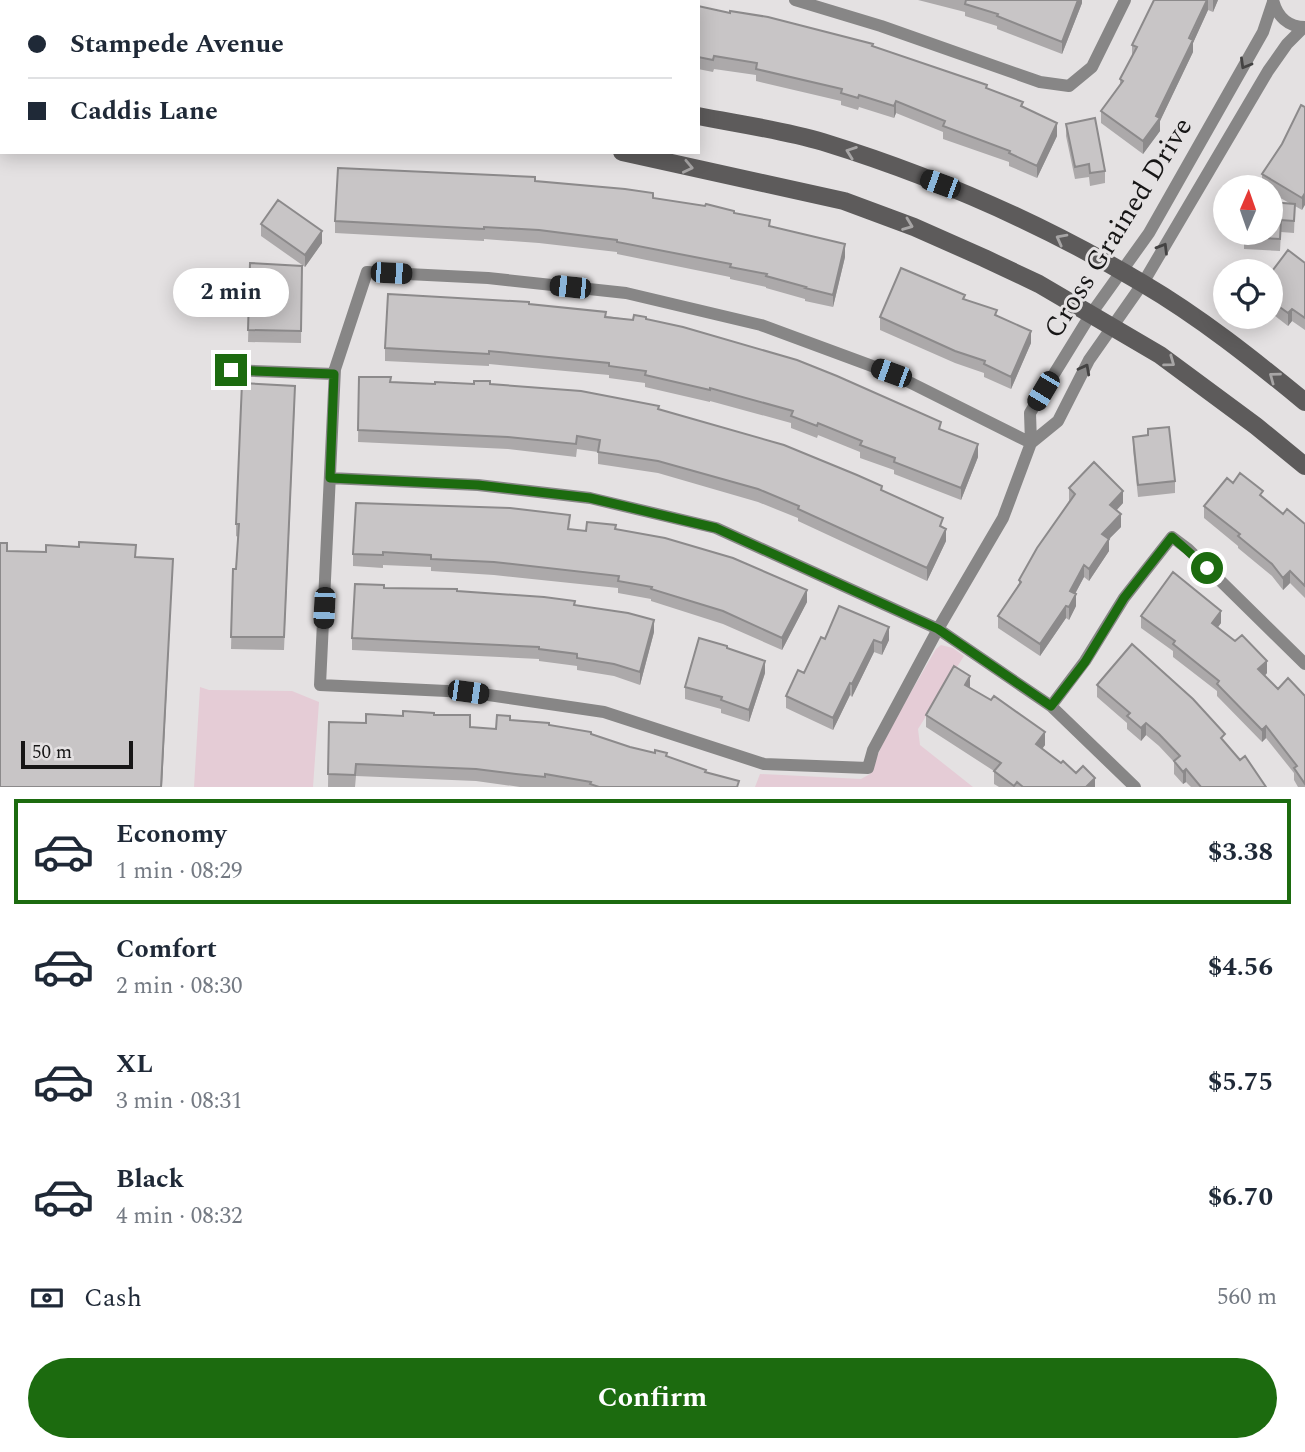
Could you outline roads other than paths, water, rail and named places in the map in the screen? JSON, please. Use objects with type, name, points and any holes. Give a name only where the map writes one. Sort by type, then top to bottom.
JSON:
[{"type":"main road","points":[[700,116],[821,141],[940,184],[1040,228],[1143,283],[1198,319],[1305,402]]},
{"type":"main road","points":[[631,154],[844,201],[914,227],[984,258],[1039,284],[1160,355],[1305,466]]},
{"type":"street","points":[[794,0],[881,26],[1040,82],[1069,86],[1092,67],[1125,0]]},
{"type":"street","points":[[1273,1],[1277,13],[1284,20],[1295,26],[1305,27]]},
{"type":"street","name":"Cross Grained Drive","points":[[330,478],[320,685],[468,692],[604,712],[764,764],[868,768],[873,750],[938,629],[1003,518],[1031,443],[1030,413],[1091,314],[1149,233],[1264,32],[1273,1]]},
{"type":"street","name":"Cross Grained Drive","points":[[1031,443],[1058,421],[1089,360],[1143,283],[1268,71],[1287,44],[1305,27]]},
{"type":"street","points":[[1031,443],[891,373],[761,325],[626,293],[488,278],[366,272],[334,374],[330,478],[478,485],[590,498],[716,528],[938,629],[1051,706],[1135,787]]},
{"type":"street","points":[[231,370],[334,374]]},
{"type":"street","points":[[1051,706],[1085,662],[1124,598],[1172,537],[1188,549],[1305,664]]}]
